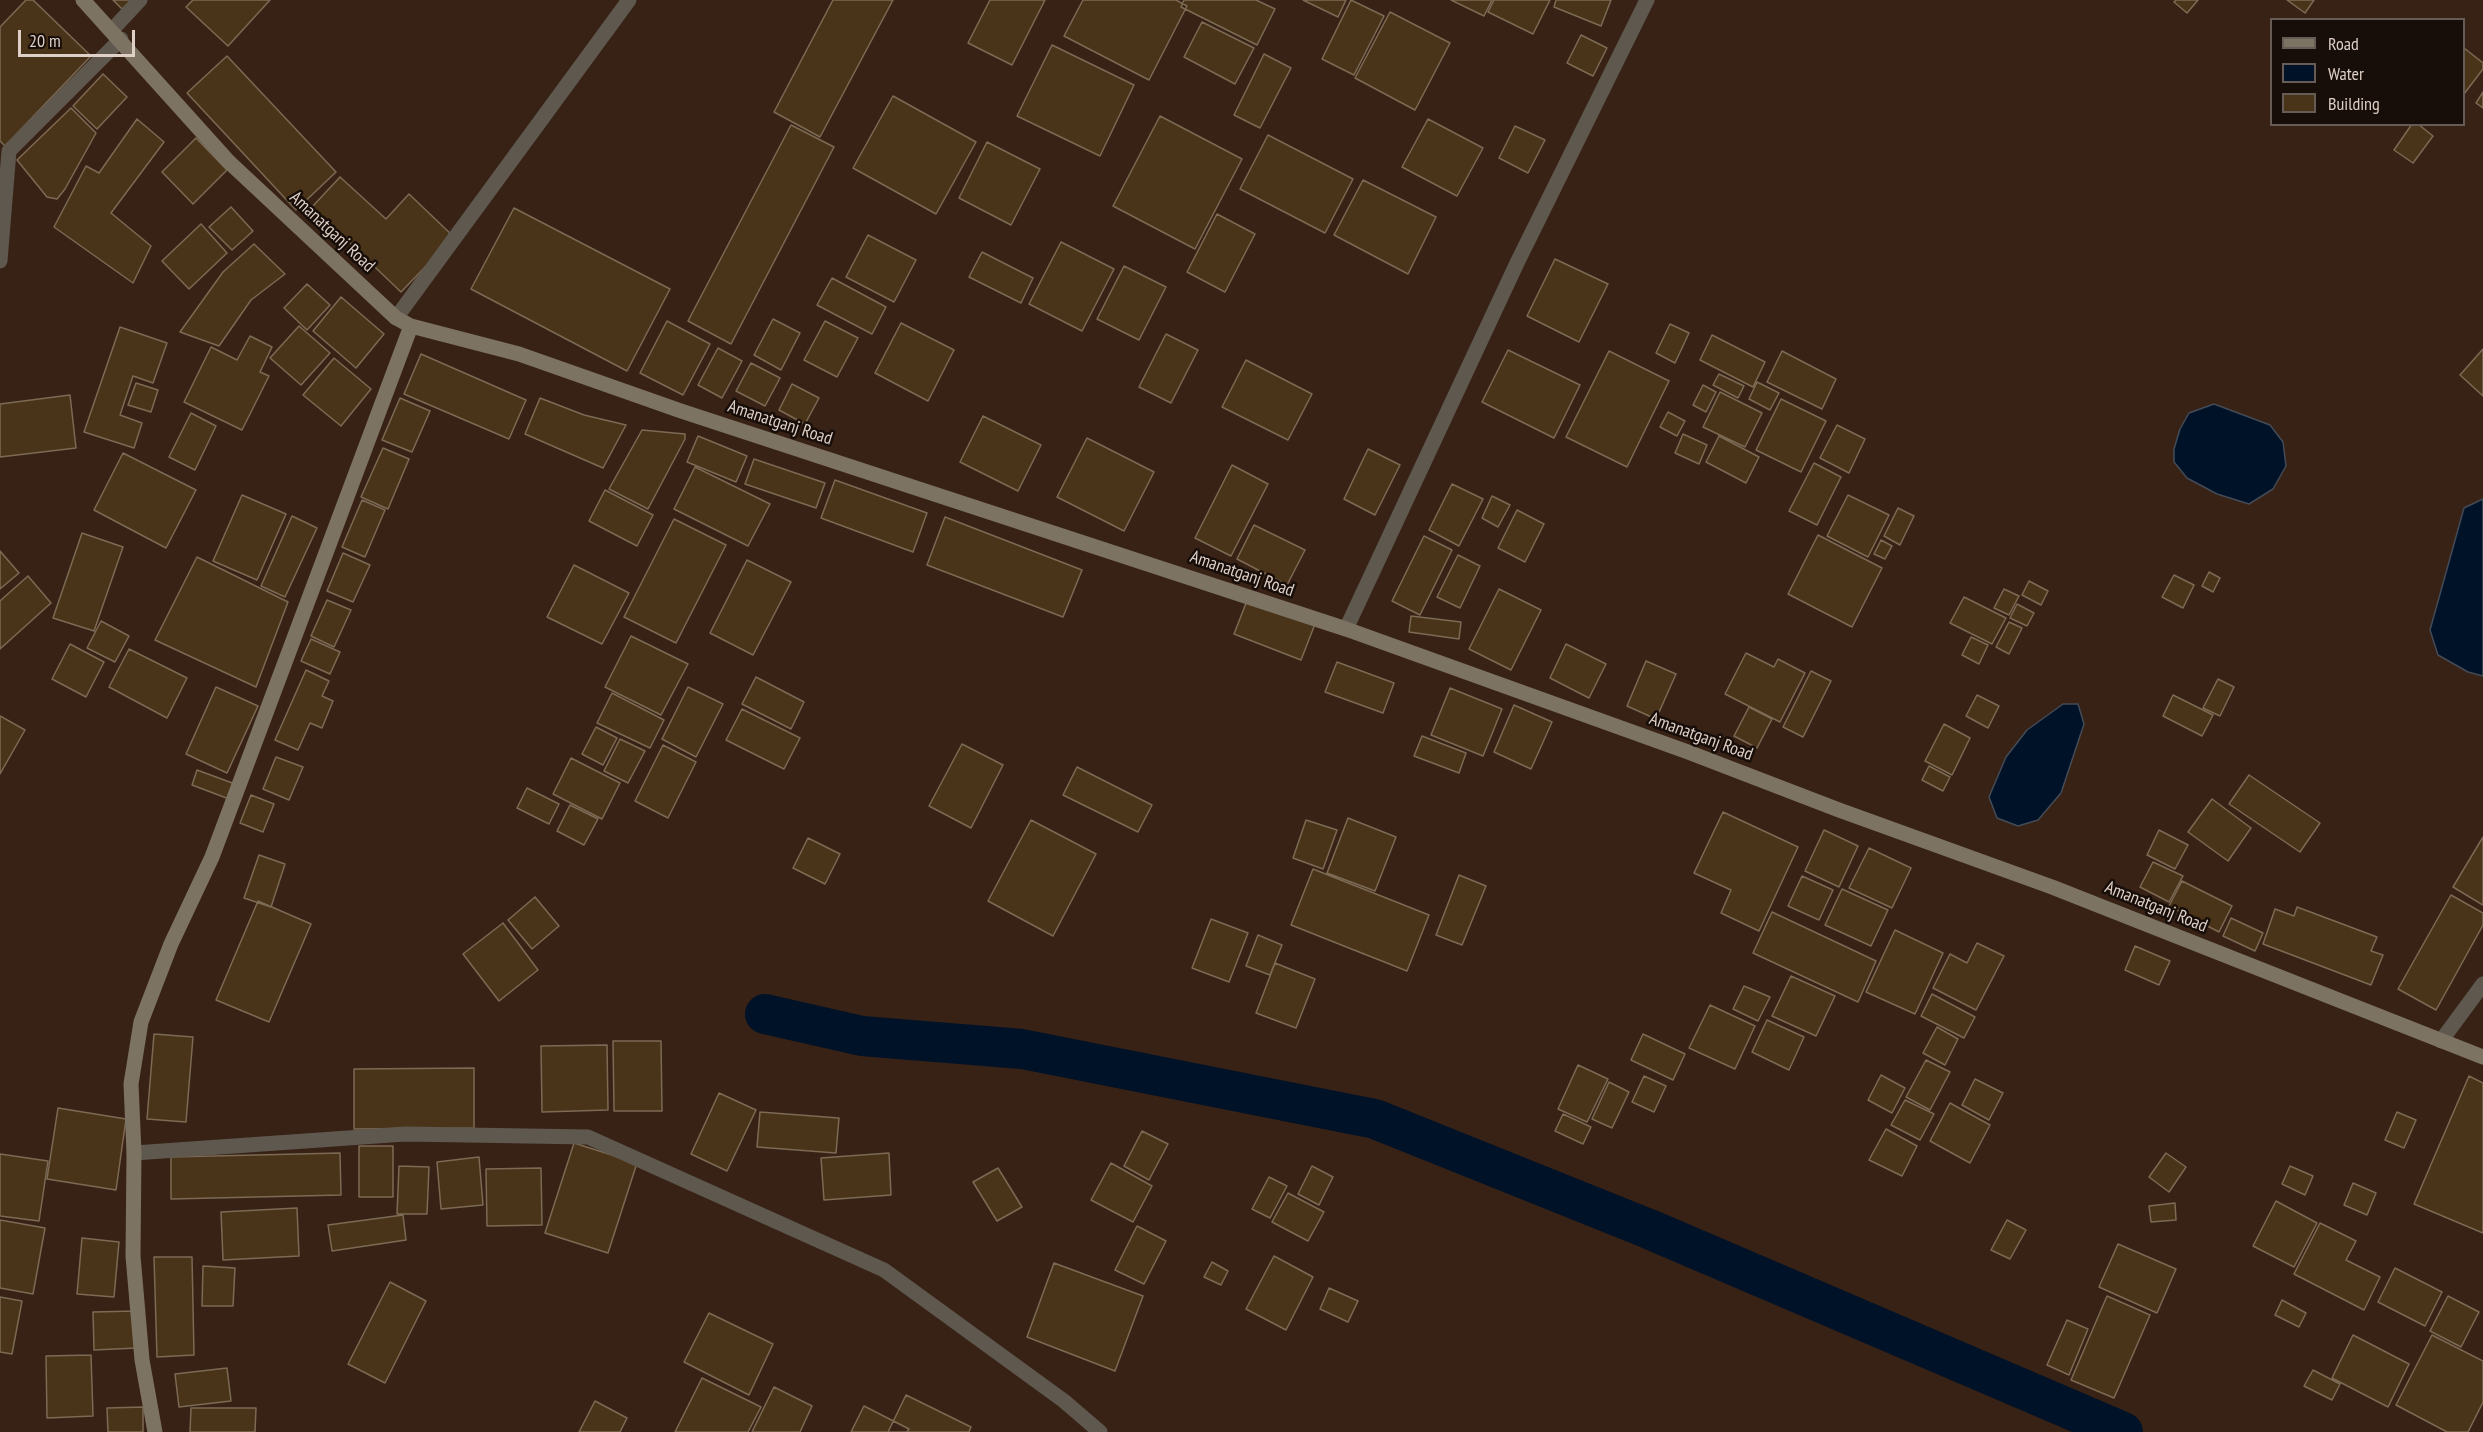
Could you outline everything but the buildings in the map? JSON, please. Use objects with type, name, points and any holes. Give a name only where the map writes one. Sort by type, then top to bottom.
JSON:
[{"type":"main road","name":"Amanatganj Road","points":[[83,0],[117,34],[229,162],[396,318],[411,326],[519,354],[681,411],[1346,629],[1688,752],[1839,810],[2052,887],[2483,1057]]},
{"type":"main road","points":[[155,1432],[142,1360],[133,1256],[134,1153],[131,1084],[141,1022],[171,944],[212,857],[411,326]]},
{"type":"street","points":[[0,261],[9,152],[117,34],[140,0]]},
{"type":"street","points":[[396,318],[629,0]]},
{"type":"street","points":[[1346,629],[1517,263],[1647,0]]},
{"type":"street","points":[[2441,1041],[2483,984]]},
{"type":"street","points":[[134,1153],[405,1134],[588,1137],[884,1270],[1064,1401],[1100,1432]]},
{"type":"water","points":[[2214,404],[2270,425],[2283,442],[2286,466],[2273,489],[2249,504],[2217,494],[2187,478],[2174,462],[2174,449],[2180,429],[2189,413]]},
{"type":"water","points":[[2483,499],[2483,676],[2468,672],[2438,655],[2430,630],[2464,508]]},
{"type":"water","points":[[2063,704],[2078,704],[2084,724],[2061,793],[2038,820],[2018,826],[1997,818],[1989,797],[2006,757],[2027,730]]},
{"type":"waterway","points":[[765,1014],[862,1036],[1022,1049],[1375,1119],[1649,1229],[2123,1432]]}]
